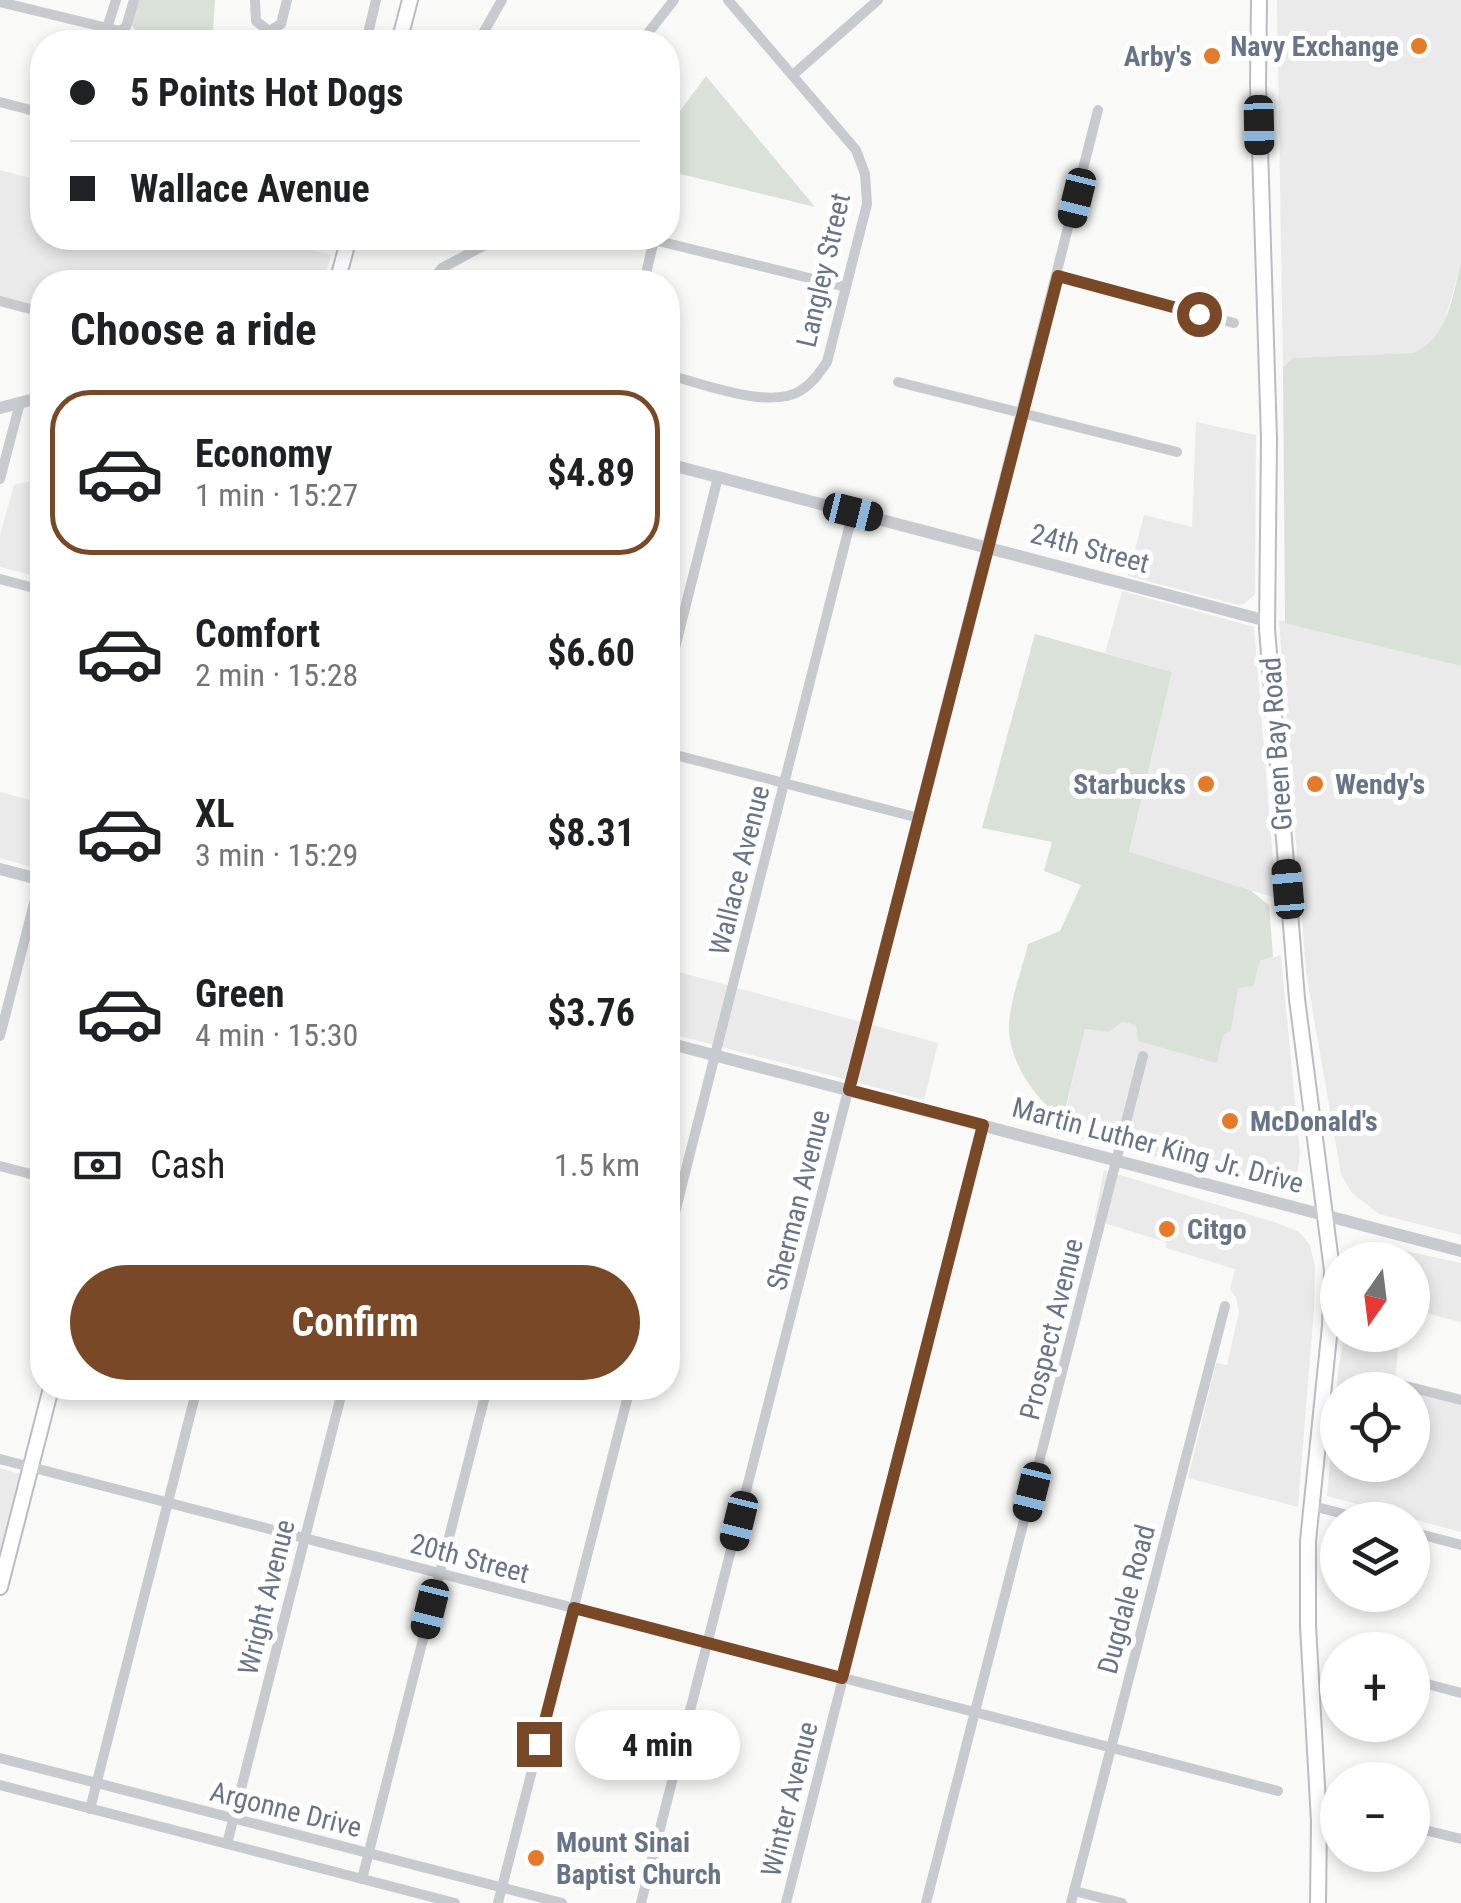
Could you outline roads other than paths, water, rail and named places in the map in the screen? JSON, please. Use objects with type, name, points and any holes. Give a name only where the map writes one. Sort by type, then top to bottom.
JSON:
[{"type":"main road","points":[[402,30],[410,0]]},
{"type":"main road","name":"Green Bay Road","points":[[1259,0],[1269,439],[1267,620],[1297,999],[1332,1270],[1330,1326],[1309,1505],[1308,1607],[1320,1844],[1318,1903]]},
{"type":"main road","points":[[0,1587],[48,1400]]},
{"type":"street","points":[[107,28],[116,0]]},
{"type":"street","points":[[0,2],[124,30],[134,0]]},
{"type":"street","points":[[255,0],[256,21],[269,30],[281,24],[287,0]]},
{"type":"street","points":[[369,30],[376,0]]},
{"type":"street","points":[[485,30],[502,0]]},
{"type":"street","points":[[650,30],[674,0]]},
{"type":"street","name":"Langley Street","points":[[680,378],[755,396],[781,398],[800,391],[816,378],[827,362],[867,204],[865,174],[856,150],[728,0]]},
{"type":"street","points":[[794,74],[878,0]]},
{"type":"street","points":[[0,102],[30,110]]},
{"type":"street","name":"Sherman Avenue","points":[[641,1903],[1098,110]]},
{"type":"street","points":[[680,246],[846,287]]},
{"type":"street","points":[[444,270],[475,250]]},
{"type":"street","points":[[1058,276],[1234,323]]},
{"type":"street","points":[[0,301],[30,309]]},
{"type":"street","points":[[898,382],[1178,452]]},
{"type":"street","points":[[0,408],[30,400]]},
{"type":"street","points":[[0,479],[20,403]]},
{"type":"street","name":"24th Street","points":[[680,467],[1267,620]]},
{"type":"street","points":[[680,628],[718,477]]},
{"type":"street","name":"Wallace Avenue","points":[[680,1192],[853,512]]},
{"type":"street","points":[[0,579],[30,587]]},
{"type":"street","points":[[680,756],[918,818]]},
{"type":"street","points":[[0,868],[30,874]]},
{"type":"street","points":[[0,1036],[30,922]]},
{"type":"street","name":"Martin Luther King Jr. Drive","points":[[680,1046],[1461,1250]]},
{"type":"street","name":"Prospect Avenue","points":[[926,1903],[1144,1056]]},
{"type":"street","name":"Winter Avenue","points":[[786,1903],[983,1125]]},
{"type":"street","points":[[0,1166],[30,1175]]},
{"type":"street","name":"Dugdale Road","points":[[1072,1897],[1225,1306]]},
{"type":"street","points":[[1430,1392],[1461,1400]]},
{"type":"street","points":[[90,1809],[195,1400]]},
{"type":"street","name":"Wright Avenue","points":[[226,1844],[339,1400]]},
{"type":"street","points":[[362,1879],[484,1400]]},
{"type":"street","points":[[498,1903],[627,1400]]},
{"type":"street","name":"20th Street","points":[[0,1459],[1278,1791]]},
{"type":"street","points":[[1309,1505],[1320,1508]]},
{"type":"street","points":[[1430,1536],[1461,1544]]},
{"type":"street","points":[[1430,1685],[1461,1693]]},
{"type":"street","name":"Argonne Drive","points":[[0,1758],[562,1903]]},
{"type":"street","name":"Argonne Drive","points":[[0,1786],[455,1903]]},
{"type":"street","points":[[1430,1831],[1461,1839]]},
{"type":"street","points":[[1072,1897],[1122,1903]]},
{"type":"place","name":"Navy Exchange","points":[[1419,46]]},
{"type":"place","name":"Arby's","points":[[1212,56]]},
{"type":"place","name":"Starbucks","points":[[1206,784]]},
{"type":"place","name":"Wendy's","points":[[1315,784]]},
{"type":"place","name":"McDonald's","points":[[1230,1121]]},
{"type":"place","name":"Citgo","points":[[1167,1229]]},
{"type":"place","name":"Mount Sinai Baptist Church","points":[[536,1858]]}]
